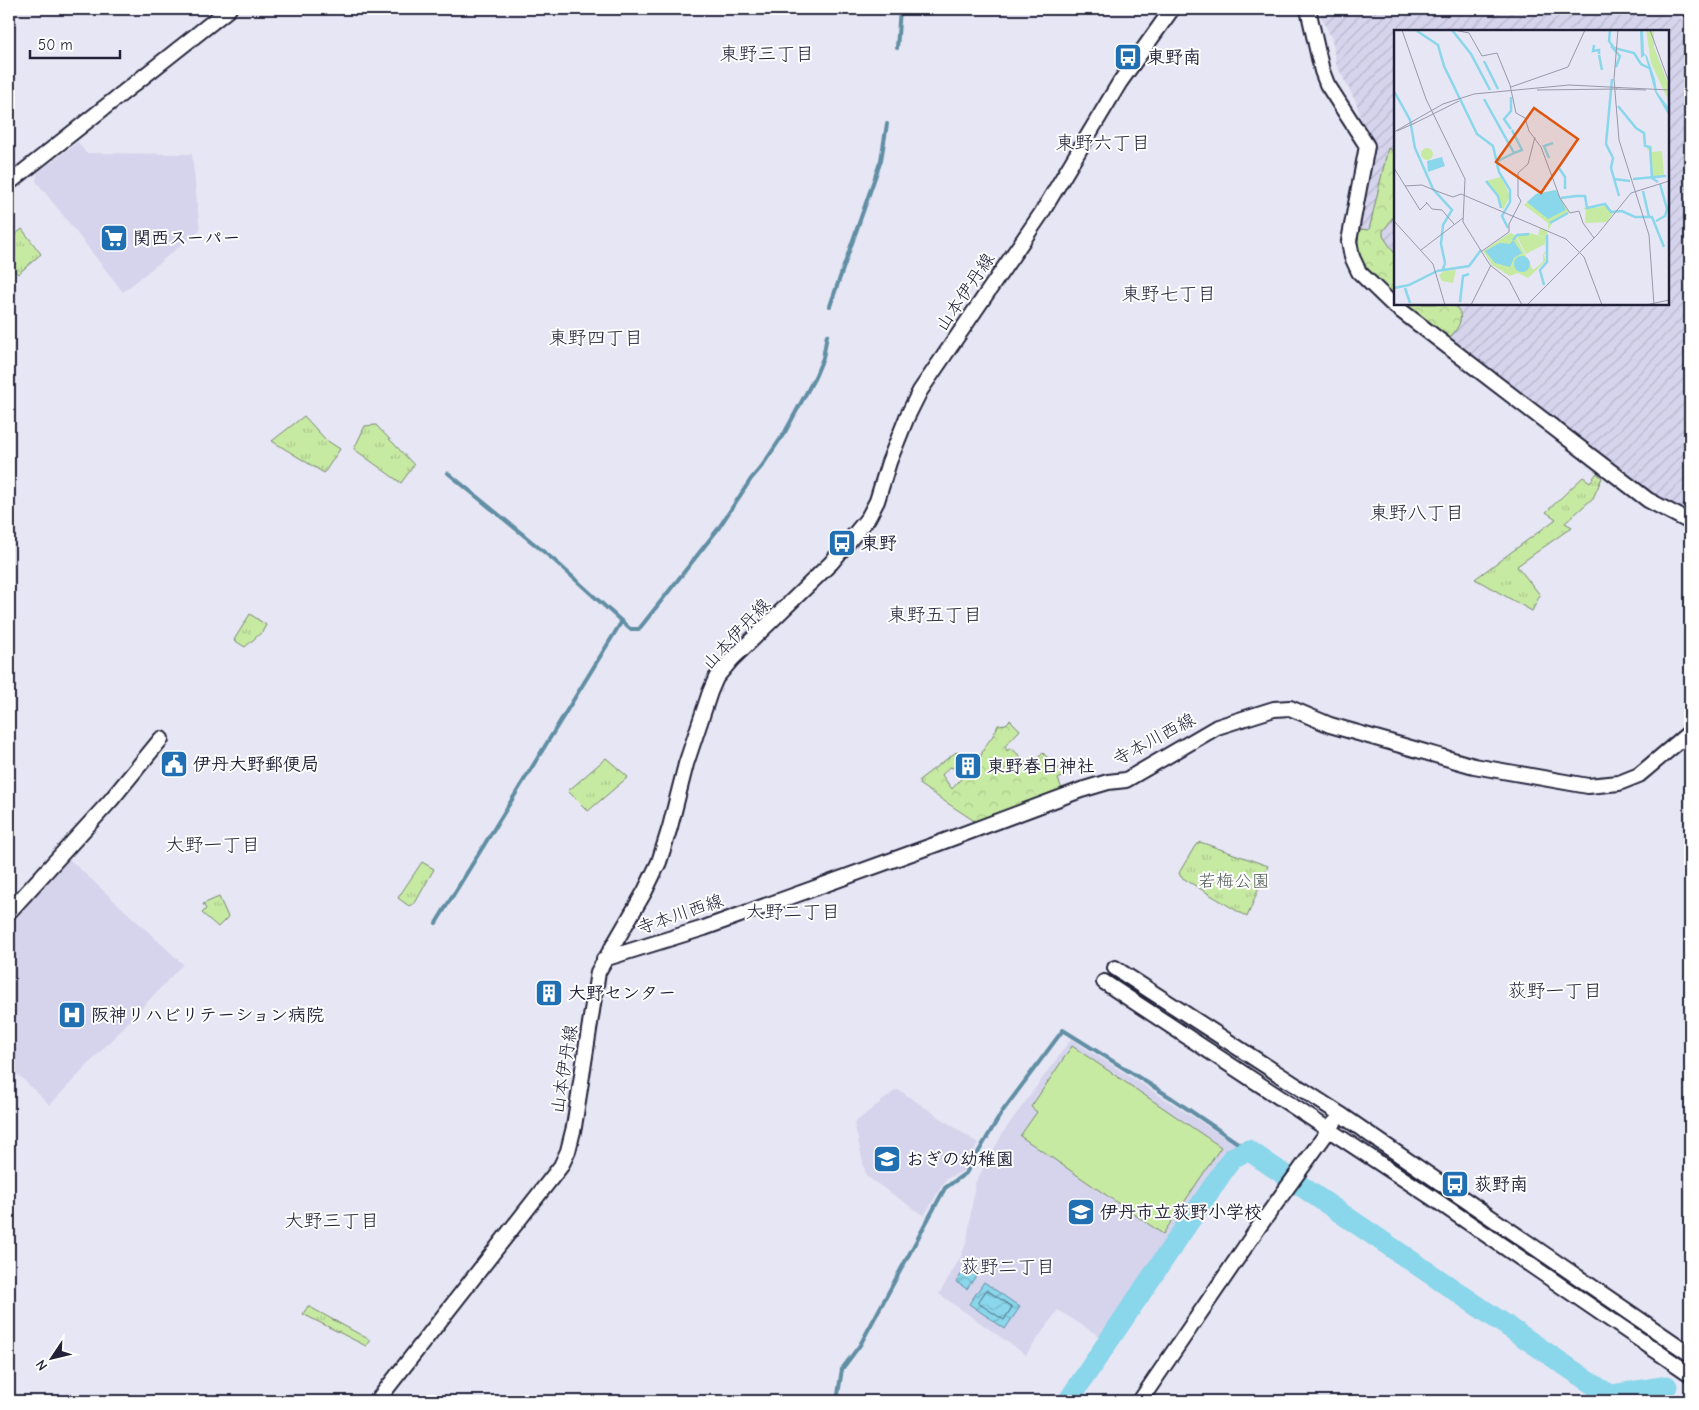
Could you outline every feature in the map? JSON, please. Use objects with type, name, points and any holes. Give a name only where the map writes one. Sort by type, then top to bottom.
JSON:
[{"type":"street","points":[[9,183],[230,9]]},
{"type":"street","name":"山本伊丹線","points":[[377,1401],[561,1166],[568,1151],[574,1127],[594,985],[604,959],[637,906],[659,862],[686,764],[716,678],[830,563],[868,518],[878,501],[884,475],[907,417],[920,391],[1041,214],[1120,82],[1172,9]]},
{"type":"street","points":[[1308,9],[1322,71],[1328,84],[1367,146],[1349,241],[1352,257],[1359,272],[1391,303],[1648,500],[1690,522]]},
{"type":"street","name":"寺本川西線","points":[[604,959],[704,928],[1081,790],[1108,782],[1126,780],[1216,727],[1274,709],[1290,708],[1330,725],[1474,766],[1588,786],[1611,785],[1639,775],[1654,765],[1690,732]]},
{"type":"street","points":[[9,912],[111,800],[161,739]]},
{"type":"street","points":[[1115,968],[1340,1114],[1690,1354]]},
{"type":"street","points":[[1104,982],[1329,1129],[1690,1374]]},
{"type":"street","points":[[1140,1401],[1340,1114]]},
{"type":"shaded area","points":[[1318,9],[1672,9],[1690,28],[1690,515],[1651,495],[1405,305],[1669,305],[1669,30],[1394,30],[1394,296],[1357,242],[1374,142],[1364,130],[1356,102],[1336,64],[1332,40]]},
{"type":"shaded area","points":[[78,142],[86,153],[192,154],[200,230],[123,292],[36,181],[37,173]]},
{"type":"shaded area","name":"阪神リハビリテーション病院","points":[[67,857],[183,964],[50,1105],[9,1066],[9,921]]},
{"type":"shaded area","name":"伊丹市立荻野小学校","points":[[1071,1039],[1237,1145],[1104,1339],[1058,1310],[1026,1355],[939,1294],[960,1258],[967,1241],[975,1183],[1004,1131]]},
{"type":"shaded area","points":[[896,1090],[899,1090],[978,1143],[963,1171],[946,1179],[924,1216],[866,1176],[854,1123]]},
{"type":"green space","points":[[1388,148],[1394,151],[1394,216],[1383,231],[1383,236],[1394,252],[1394,296],[1372,275],[1362,261],[1359,252],[1359,229],[1369,230]]},
{"type":"green space","points":[[22,229],[41,254],[18,274],[12,268],[9,270],[9,240]]},
{"type":"green space","points":[[1405,305],[1454,305],[1461,317],[1456,330],[1449,338]]},
{"type":"green space","points":[[304,416],[326,440],[340,449],[324,473],[272,441]]},
{"type":"green space","points":[[376,425],[414,465],[401,483],[354,449],[365,426]]},
{"type":"green space","points":[[1597,473],[1602,478],[1593,498],[1565,523],[1572,527],[1517,566],[1540,595],[1532,611],[1475,579],[1556,519],[1546,512],[1583,477],[1590,482]]},
{"type":"green space","points":[[250,614],[266,625],[262,632],[245,647],[234,640]]},
{"type":"green space","points":[[1010,720],[1020,730],[1005,746],[1007,751],[1011,748],[1030,765],[1043,753],[1065,775],[1058,779],[1062,789],[1057,794],[979,824],[920,785],[919,780],[956,752],[960,754],[956,759],[957,763],[953,768],[949,767],[942,775],[952,789],[981,756],[998,725],[1006,724]]},
{"type":"green space","points":[[606,758],[628,777],[588,811],[568,791]]},
{"type":"green space","name":"若梅公園","points":[[1200,842],[1268,866],[1247,917],[1181,877],[1179,873],[1195,846]]},
{"type":"green space","points":[[422,862],[434,869],[415,903],[409,906],[398,898]]},
{"type":"green space","points":[[219,897],[228,917],[218,927],[202,913],[206,909],[203,904]]},
{"type":"green space","points":[[1072,1046],[1221,1147],[1163,1234],[1020,1136],[1037,1112],[1031,1107]]},
{"type":"green space","points":[[308,1306],[370,1340],[366,1346],[303,1314]]},
{"type":"water","points":[[965,1269],[976,1276],[967,1289],[956,1282]]},
{"type":"water","points":[[984,1282],[1020,1307],[1005,1329],[969,1304]]},
{"type":"waterway","points":[[897,48],[900,9]]},
{"type":"waterway","points":[[830,306],[881,160],[887,124]]},
{"type":"waterway","points":[[448,473],[555,561],[630,629],[639,629],[718,529],[785,432],[815,377],[823,358],[827,335]]},
{"type":"waterway","points":[[436,923],[622,621]]},
{"type":"waterway","points":[[837,1401],[842,1369],[860,1345],[945,1188],[966,1173],[1002,1112],[1063,1030],[1170,1097],[1248,1150]]},
{"type":"waterway","points":[[1068,1401],[1232,1158],[1248,1150],[1600,1389],[1611,1395],[1667,1386]]},
{"type":"place","name":"東野南","points":[[1128,57]]},
{"type":"place","name":"関西スーパー","points":[[114,238]]},
{"type":"place","name":"東野","points":[[842,543]]},
{"type":"place","name":"伊丹大野郵便局","points":[[174,764]]},
{"type":"place","name":"東野春日神社","points":[[968,766]]},
{"type":"place","name":"大野センター","points":[[549,993]]},
{"type":"place","name":"阪神リハビリテーション病院","points":[[72,1015]]},
{"type":"place","name":"おぎの幼稚園","points":[[887,1159]]},
{"type":"place","name":"荻野南","points":[[1455,1184]]},
{"type":"place","name":"伊丹市立荻野小学校","points":[[1081,1212]]},
{"type":"district","name":"東野三丁目","points":[[767,53]]},
{"type":"district","name":"東野六丁目","points":[[1103,142]]},
{"type":"district","name":"東野七丁目","points":[[1169,293]]},
{"type":"district","name":"東野四丁目","points":[[596,337]]},
{"type":"district","name":"東野八丁目","points":[[1417,512]]},
{"type":"district","name":"東野五丁目","points":[[935,614]]},
{"type":"district","name":"大野一丁目","points":[[213,844]]},
{"type":"district","name":"大野二丁目","points":[[793,911]]},
{"type":"district","name":"荻野一丁目","points":[[1555,990]]},
{"type":"district","name":"大野三丁目","points":[[332,1220]]},
{"type":"district","name":"荻野二丁目","points":[[1008,1266]]}]
